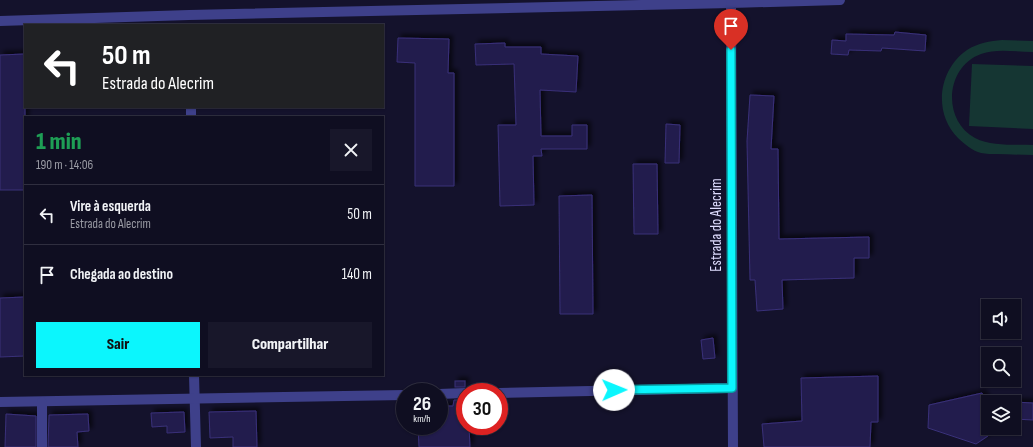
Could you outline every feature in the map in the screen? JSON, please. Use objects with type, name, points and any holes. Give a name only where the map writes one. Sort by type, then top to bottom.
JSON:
[{"type":"street","points":[[0,21],[189,20],[840,0]]},
{"type":"street","name":"Estrada do Alecrim","points":[[731,3],[733,447]]},
{"type":"street","points":[[194,376],[196,447]]},
{"type":"street","points":[[508,392],[732,388]]},
{"type":"street","points":[[0,402],[396,395]]},
{"type":"street","points":[[42,402],[42,447]]},
{"type":"green space","points":[[1002,40],[1033,41],[1033,52],[993,51],[981,54],[969,61],[960,70],[955,82],[952,94],[953,107],[957,119],[964,130],[975,138],[996,144],[1033,145],[1033,155],[989,154],[978,152],[963,143],[958,138],[950,128],[945,117],[942,104],[942,92],[945,80],[957,58],[967,50],[980,44]]},
{"type":"green space","points":[[972,64],[1033,66],[1033,129],[969,126]]},
{"type":"building","points":[[895,32],[926,35],[925,51],[882,48],[881,51],[849,50],[848,55],[831,54],[832,40],[846,41],[846,34],[894,35]]},
{"type":"building","points":[[398,38],[449,39],[448,73],[454,73],[454,186],[415,186],[415,63],[397,62]]},
{"type":"building","points":[[505,43],[505,47],[541,47],[541,54],[578,56],[576,92],[540,90],[541,136],[572,136],[572,125],[587,125],[587,149],[541,149],[542,156],[533,156],[534,205],[500,206],[498,125],[516,125],[514,64],[476,65],[475,44]]},
{"type":"building","points":[[24,54],[24,190],[0,190],[0,55]]},
{"type":"building","points":[[750,95],[774,96],[771,149],[778,149],[779,239],[869,237],[869,258],[854,258],[854,278],[782,280],[783,309],[757,311],[755,280],[750,280],[747,141]]},
{"type":"building","points":[[666,124],[680,125],[679,163],[665,163]]},
{"type":"building","points":[[633,164],[657,164],[658,234],[634,234]]},
{"type":"building","points":[[592,195],[593,314],[560,314],[559,196]]},
{"type":"building","points":[[24,297],[24,356],[0,357],[0,298]]},
{"type":"building","points":[[713,338],[715,358],[703,359],[701,340]]},
{"type":"building","points":[[878,376],[878,422],[871,422],[870,447],[764,447],[762,424],[802,421],[801,378]]},
{"type":"building","points":[[455,381],[465,381],[465,383],[456,383],[455,387]]},
{"type":"building","points":[[982,393],[983,395],[981,395],[981,435],[988,436],[976,444],[928,428],[929,405]]},
{"type":"building","points":[[454,400],[456,400],[456,435],[469,435],[470,447],[419,447],[418,435],[448,435],[448,406],[453,406]]},
{"type":"building","points":[[1021,402],[1033,403],[1033,420],[1021,419]]},
{"type":"building","points":[[256,411],[257,447],[233,447],[233,437],[210,438],[209,412]]},
{"type":"building","points":[[184,412],[185,432],[167,433],[167,426],[152,427],[151,413]]},
{"type":"building","points":[[6,414],[36,416],[36,447],[5,447]]},
{"type":"building","points":[[88,414],[89,431],[77,432],[78,447],[48,447],[49,415]]},
{"type":"route","points":[[614,390],[732,388],[731,50]]}]
